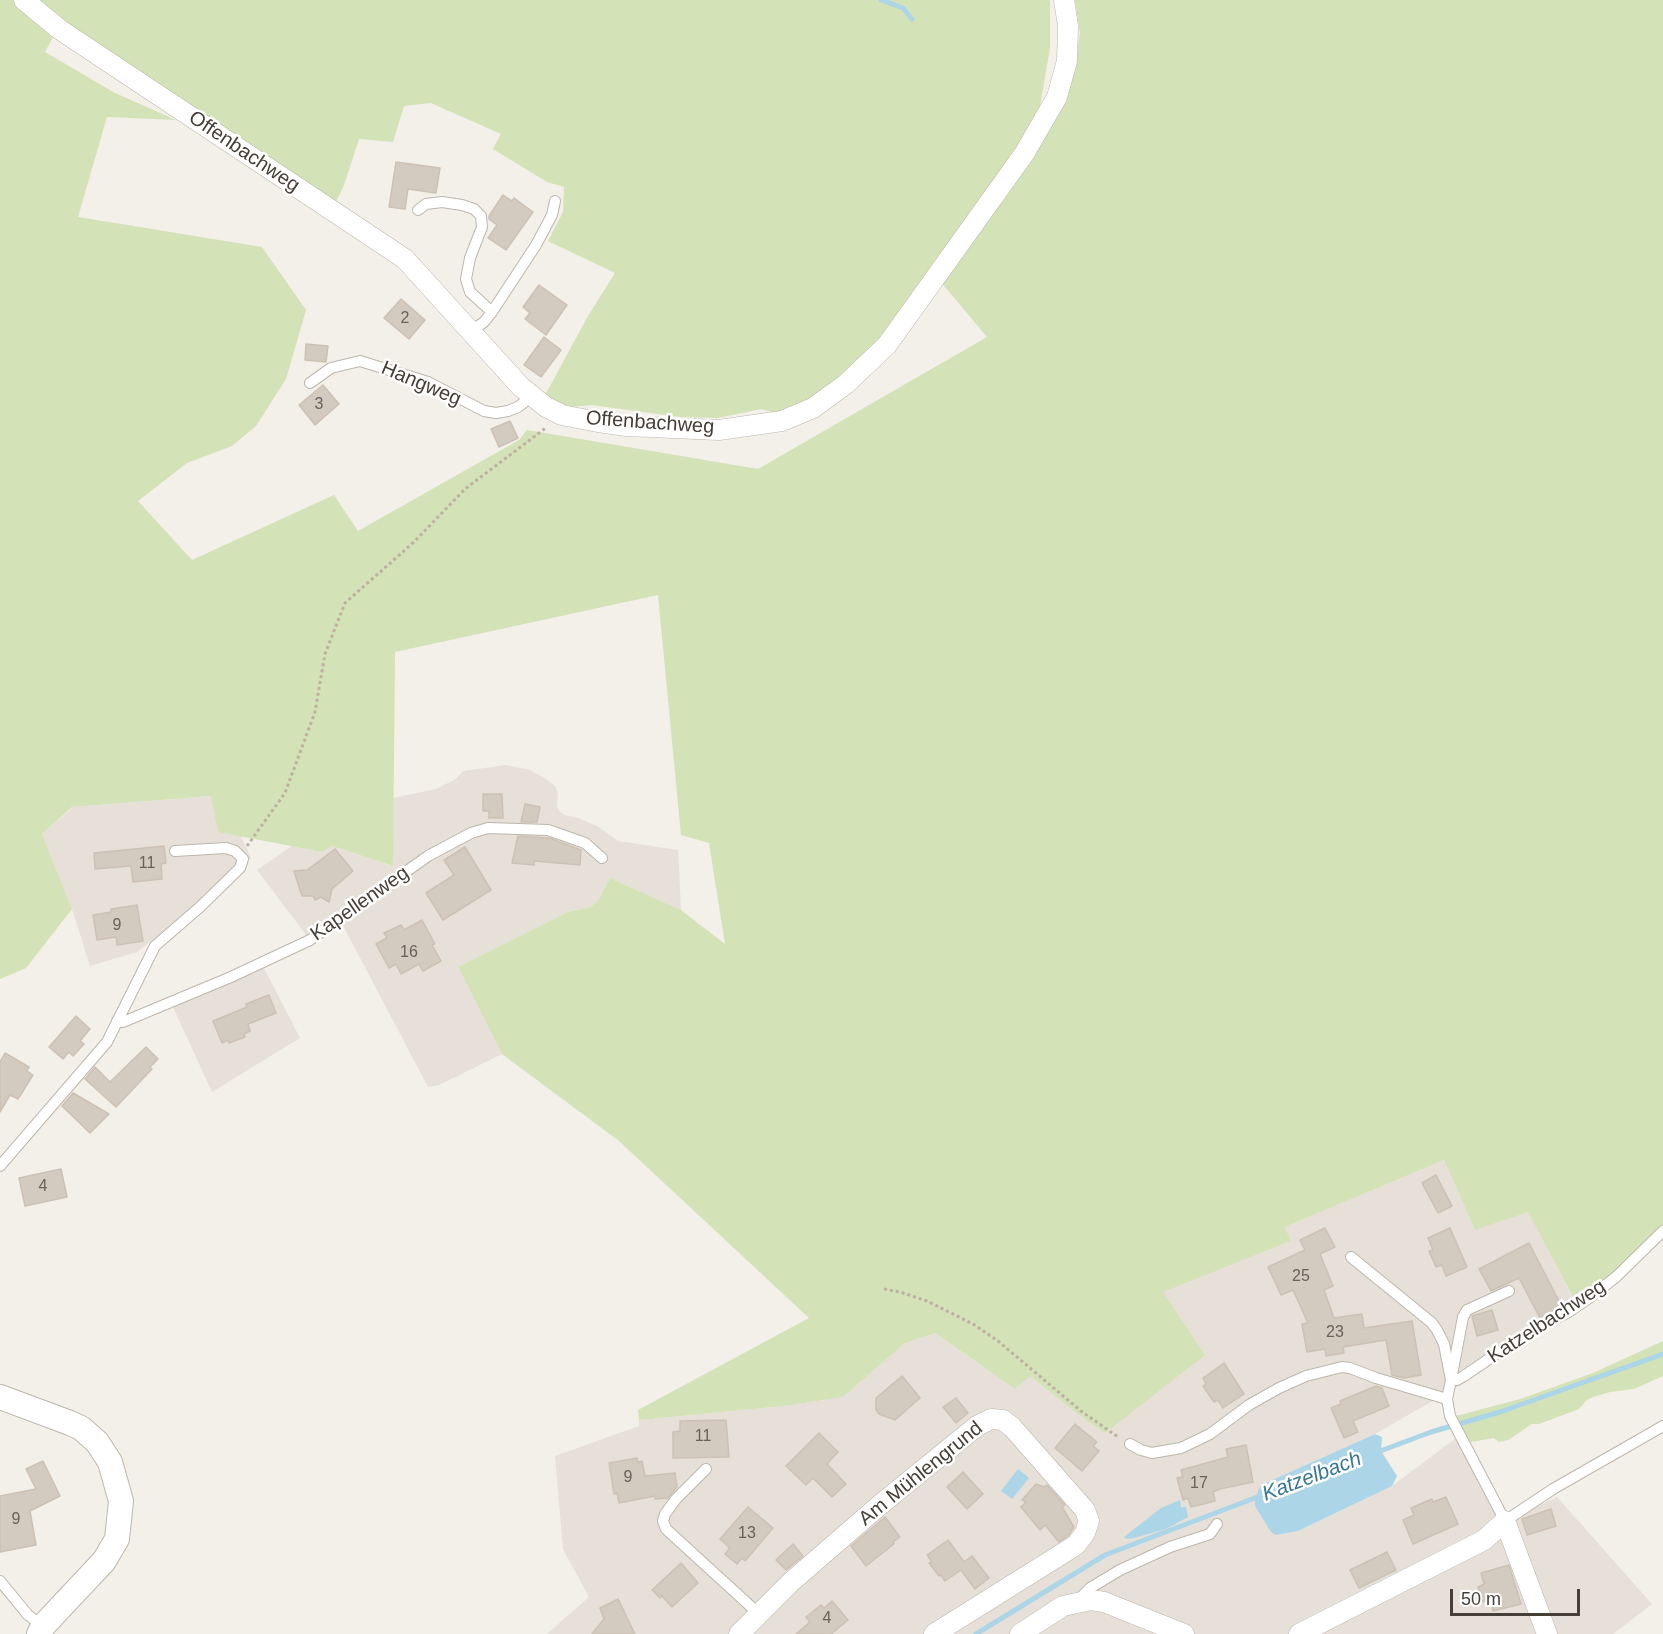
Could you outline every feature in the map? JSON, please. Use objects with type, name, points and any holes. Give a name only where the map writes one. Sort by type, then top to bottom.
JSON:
[{"type":"street","name":"Offenbachweg","points":[[24,0],[59,29],[405,259],[531,397],[562,415],[627,426],[719,430],[782,421],[813,408],[846,384],[887,345],[1024,154],[1057,97],[1068,61],[1068,26],[1064,0]]},
{"type":"street","points":[[0,1397],[81,1428],[97,1442],[110,1462],[121,1501],[117,1539],[104,1561],[41,1630]]},
{"type":"street","name":"Am Mühlengrund","points":[[739,1634],[791,1582],[881,1504],[977,1426],[991,1419],[1003,1420],[1012,1427],[1085,1509],[1089,1521],[1085,1533],[1076,1545],[934,1634]]},
{"type":"street","points":[[1299,1634],[1484,1540],[1505,1521],[1547,1634]]},
{"type":"street","points":[[1020,1634],[1063,1606],[1091,1600],[1104,1602],[1184,1634]]},
{"type":"lane","points":[[470,332],[484,322],[492,312],[536,245],[552,215],[555,201]]},
{"type":"lane","points":[[418,210],[426,204],[442,202],[474,209],[481,216],[482,226],[470,258],[466,279],[470,292],[492,312]]},
{"type":"lane","name":"Hangweg","points":[[310,383],[330,368],[360,361],[428,382],[484,411],[496,413],[508,411],[531,397]]},
{"type":"lane","name":"Kapellenweg","points":[[117,1022],[123,1022],[310,940],[428,856],[471,833],[488,828],[548,830],[585,843],[602,858]]},
{"type":"lane","points":[[0,1166],[107,1042],[155,946],[240,868],[243,859],[241,855],[226,848],[175,850]]},
{"type":"lane","name":"Katzelbachweg","points":[[1451,1380],[1464,1376],[1511,1344],[1589,1299],[1616,1277],[1663,1231]]},
{"type":"lane","points":[[1350,1257],[1432,1323],[1444,1344],[1451,1380]]},
{"type":"lane","points":[[1509,1291],[1467,1310],[1463,1317],[1447,1399],[1450,1416],[1505,1521],[1553,1489],[1663,1426]]},
{"type":"lane","points":[[1130,1444],[1152,1453],[1182,1448],[1210,1434],[1249,1405],[1278,1388],[1306,1376],[1342,1367],[1447,1399]]},
{"type":"lane","points":[[706,1469],[676,1499],[664,1514],[663,1521],[666,1529],[759,1614]]},
{"type":"lane","points":[[1081,1601],[1083,1594],[1090,1588],[1120,1570],[1170,1547],[1210,1534],[1217,1524]]},
{"type":"lane","points":[[0,1581],[41,1630]]},
{"type":"path","points":[[241,855],[285,793],[315,712],[325,654],[345,603],[414,542],[465,489],[562,415]]},
{"type":"path","points":[[884,1289],[927,1301],[973,1324],[998,1341],[1081,1411],[1130,1444]]},
{"type":"shaded area","points":[[506,765],[530,770],[555,786],[558,793],[557,805],[559,811],[564,815],[597,826],[618,841],[678,850],[681,910],[610,878],[599,899],[591,907],[568,912],[458,967],[502,1054],[439,1085],[428,1087],[339,918],[307,936],[257,870],[292,846],[322,852],[332,846],[392,866],[393,798],[436,789],[456,779],[463,771]]},
{"type":"shaded area","points":[[212,796],[218,831],[241,836],[251,858],[233,869],[176,922],[137,952],[90,966],[72,909],[42,834],[73,807]]},
{"type":"shaded area","points":[[264,968],[300,1038],[212,1092],[172,1005]]},
{"type":"shaded area","points":[[1444,1160],[1475,1230],[1528,1211],[1579,1310],[1457,1387],[1375,1434],[1261,1485],[1276,1535],[1298,1531],[1392,1486],[1456,1438],[1495,1506],[1511,1512],[1528,1511],[1557,1497],[1652,1604],[1613,1634],[547,1634],[589,1597],[563,1549],[555,1456],[639,1426],[639,1420],[784,1406],[843,1397],[905,1343],[935,1333],[1015,1389],[1029,1375],[1105,1433],[1162,1292],[1291,1241],[1285,1227]]},
{"type":"green space","points":[[0,0],[1050,0],[1050,48],[1040,106],[1029,125],[1033,133],[885,335],[821,395],[777,413],[761,409],[718,418],[680,417],[592,405],[571,407],[543,399],[588,316],[615,273],[548,241],[563,212],[564,187],[547,182],[493,149],[501,134],[431,103],[404,106],[393,142],[359,139],[344,185],[335,204],[179,97],[59,26],[45,52],[115,93],[176,120],[107,117],[78,217],[262,247],[306,310],[286,379],[256,426],[232,446],[187,463],[138,501],[192,560],[334,495],[358,531],[519,440],[527,430],[758,469],[987,337],[940,281],[1012,188],[1041,142],[1073,78],[1080,33],[1075,0],[1663,0],[1663,1225],[1615,1272],[1575,1301],[1528,1212],[1475,1230],[1444,1160],[1285,1227],[1291,1241],[1163,1292],[1205,1355],[1105,1433],[1030,1376],[1015,1389],[935,1333],[905,1343],[843,1397],[784,1406],[639,1420],[638,1410],[809,1318],[619,1141],[502,1054],[458,967],[568,912],[591,907],[599,899],[610,878],[681,910],[725,944],[709,843],[681,835],[658,595],[395,652],[393,866],[332,846],[322,852],[218,832],[211,796],[72,807],[42,834],[72,909],[26,968],[0,979]]},
{"type":"green space","points":[[1663,1341],[1663,1376],[1634,1389],[1593,1397],[1579,1409],[1539,1424],[1532,1424],[1508,1440],[1499,1442],[1494,1438],[1470,1442],[1456,1416],[1520,1399],[1593,1373]]},
{"type":"water","points":[[1375,1434],[1382,1437],[1381,1451],[1397,1476],[1392,1486],[1298,1531],[1276,1535],[1271,1532],[1255,1506],[1255,1498],[1261,1485]]},
{"type":"water","points":[[1018,1469],[1029,1478],[1012,1499],[1001,1491]]},
{"type":"water","points":[[1180,1500],[1181,1507],[1186,1507],[1188,1517],[1166,1529],[1134,1538],[1124,1537],[1161,1508]]},
{"type":"building","points":[[396,162],[440,168],[436,193],[408,189],[405,209],[389,207]]},
{"type":"building","points":[[503,195],[512,201],[514,198],[533,212],[506,250],[488,238],[497,225],[489,219],[489,216]]},
{"type":"building","points":[[539,285],[567,305],[546,335],[525,319],[530,313],[523,307]]},
{"type":"building","points":[[401,299],[425,320],[409,339],[384,318]]},
{"type":"building","points":[[544,337],[561,350],[541,377],[524,365]]},
{"type":"building","points":[[306,344],[328,346],[326,362],[305,360]]},
{"type":"building","points":[[323,385],[339,404],[315,425],[299,405]]},
{"type":"building","points":[[510,421],[518,438],[499,447],[491,429]]},
{"type":"building","points":[[483,794],[502,794],[503,818],[489,818],[489,811],[483,811]]},
{"type":"building","points":[[525,804],[540,807],[537,822],[521,822]]},
{"type":"building","points":[[518,836],[549,838],[581,850],[580,865],[534,861],[534,865],[512,863]]},
{"type":"building","points":[[164,846],[166,863],[161,864],[162,879],[133,882],[131,866],[95,869],[94,853]]},
{"type":"building","points":[[465,847],[491,890],[443,920],[426,893],[454,875],[444,860]]},
{"type":"building","points":[[335,849],[353,871],[332,889],[329,902],[321,897],[315,900],[313,896],[302,896],[294,871],[307,870]]},
{"type":"building","points":[[137,905],[143,941],[117,945],[116,937],[97,940],[93,915],[111,912],[111,909]]},
{"type":"building","points":[[422,920],[441,961],[423,971],[419,964],[401,974],[396,964],[389,968],[376,944],[387,938],[384,933],[401,925],[404,930]]},
{"type":"building","points":[[269,995],[276,1013],[248,1024],[250,1031],[244,1034],[245,1037],[222,1043],[213,1021]]},
{"type":"building","points":[[76,1016],[90,1029],[80,1041],[84,1044],[73,1056],[69,1052],[63,1059],[49,1047]]},
{"type":"building","points":[[146,1047],[158,1059],[150,1067],[152,1069],[116,1107],[85,1079],[95,1067],[110,1082]]},
{"type":"building","points":[[5,1053],[29,1067],[27,1071],[33,1075],[18,1099],[10,1095],[0,1112],[0,1062]]},
{"type":"building","points":[[73,1093],[109,1114],[90,1133],[62,1106]]},
{"type":"building","points":[[61,1169],[67,1197],[25,1206],[19,1178]]},
{"type":"building","points":[[1436,1175],[1452,1206],[1438,1213],[1422,1183]]},
{"type":"building","points":[[1325,1228],[1335,1247],[1320,1254],[1333,1286],[1324,1290],[1334,1318],[1362,1314],[1364,1328],[1412,1321],[1421,1375],[1404,1378],[1392,1375],[1386,1340],[1343,1347],[1344,1353],[1326,1356],[1325,1349],[1307,1352],[1302,1324],[1308,1323],[1293,1290],[1281,1295],[1268,1267],[1305,1250],[1300,1240]]},
{"type":"building","points":[[1450,1228],[1467,1267],[1446,1276],[1442,1265],[1436,1267],[1429,1251],[1433,1250],[1428,1238]]},
{"type":"building","points":[[1529,1243],[1562,1307],[1540,1318],[1519,1278],[1491,1291],[1479,1269]]},
{"type":"building","points":[[1492,1310],[1498,1330],[1477,1336],[1472,1316]]},
{"type":"building","points":[[1224,1363],[1244,1394],[1223,1408],[1218,1400],[1214,1402],[1203,1386],[1206,1384],[1203,1378]]},
{"type":"building","points":[[902,1376],[920,1398],[895,1420],[879,1414],[876,1410],[876,1398]]},
{"type":"building","points":[[1376,1386],[1382,1388],[1389,1406],[1353,1421],[1358,1432],[1344,1438],[1331,1408],[1341,1404],[1340,1401]]},
{"type":"building","points":[[956,1398],[968,1413],[956,1423],[943,1407]]},
{"type":"building","points":[[726,1420],[729,1457],[673,1458],[673,1432],[680,1431],[680,1421]]},
{"type":"building","points":[[1075,1424],[1097,1442],[1093,1446],[1099,1451],[1082,1471],[1055,1448]]},
{"type":"building","points":[[819,1433],[838,1452],[827,1464],[846,1484],[832,1497],[813,1478],[806,1485],[786,1466]]},
{"type":"building","points":[[1246,1445],[1253,1482],[1213,1492],[1215,1501],[1191,1507],[1188,1498],[1183,1500],[1177,1478],[1183,1477],[1181,1470],[1228,1457],[1226,1449]]},
{"type":"building","points":[[637,1458],[638,1462],[642,1461],[645,1476],[675,1473],[677,1487],[668,1498],[655,1499],[655,1496],[619,1503],[617,1493],[614,1494],[609,1463]]},
{"type":"building","points":[[43,1461],[60,1496],[30,1511],[36,1545],[0,1552],[0,1496],[36,1489],[26,1469]]},
{"type":"building","points":[[963,1472],[983,1494],[967,1509],[947,1487]]},
{"type":"building","points":[[1036,1484],[1044,1487],[1047,1485],[1065,1505],[1062,1507],[1074,1527],[1068,1536],[1059,1542],[1045,1525],[1040,1530],[1021,1507],[1026,1502],[1022,1500]]},
{"type":"building","points":[[1446,1497],[1458,1524],[1413,1544],[1403,1520],[1414,1515],[1411,1508],[1432,1499],[1433,1502]]},
{"type":"building","points":[[748,1507],[773,1528],[745,1561],[742,1558],[737,1564],[725,1554],[730,1548],[720,1539]]},
{"type":"building","points":[[1551,1509],[1556,1526],[1527,1535],[1522,1519]]},
{"type":"building","points":[[885,1517],[900,1537],[866,1566],[851,1546]]},
{"type":"building","points":[[948,1540],[964,1562],[972,1556],[989,1578],[975,1589],[961,1570],[945,1581],[929,1563],[932,1562],[927,1555]]},
{"type":"building","points":[[793,1544],[803,1556],[786,1570],[776,1560]]},
{"type":"building","points":[[1387,1552],[1396,1570],[1359,1588],[1350,1570]]},
{"type":"building","points":[[681,1563],[698,1583],[672,1607],[662,1596],[660,1598],[652,1590]]},
{"type":"building","points":[[1509,1565],[1521,1604],[1493,1611],[1490,1600],[1482,1602],[1478,1587],[1484,1584],[1481,1573]]},
{"type":"building","points":[[618,1599],[635,1634],[592,1634],[604,1619],[600,1608]]},
{"type":"building","points":[[832,1601],[848,1620],[831,1634],[796,1634],[810,1622],[806,1617],[821,1605],[824,1608]]},
{"type":"waterway","points":[[881,0],[903,8],[912,19]]},
{"type":"waterway","name":"Katzelbach","points":[[1375,1453],[1431,1432],[1500,1412],[1663,1354]]},
{"type":"waterway","name":"Katzelbach","points":[[976,1634],[1105,1555],[1260,1496]]}]
